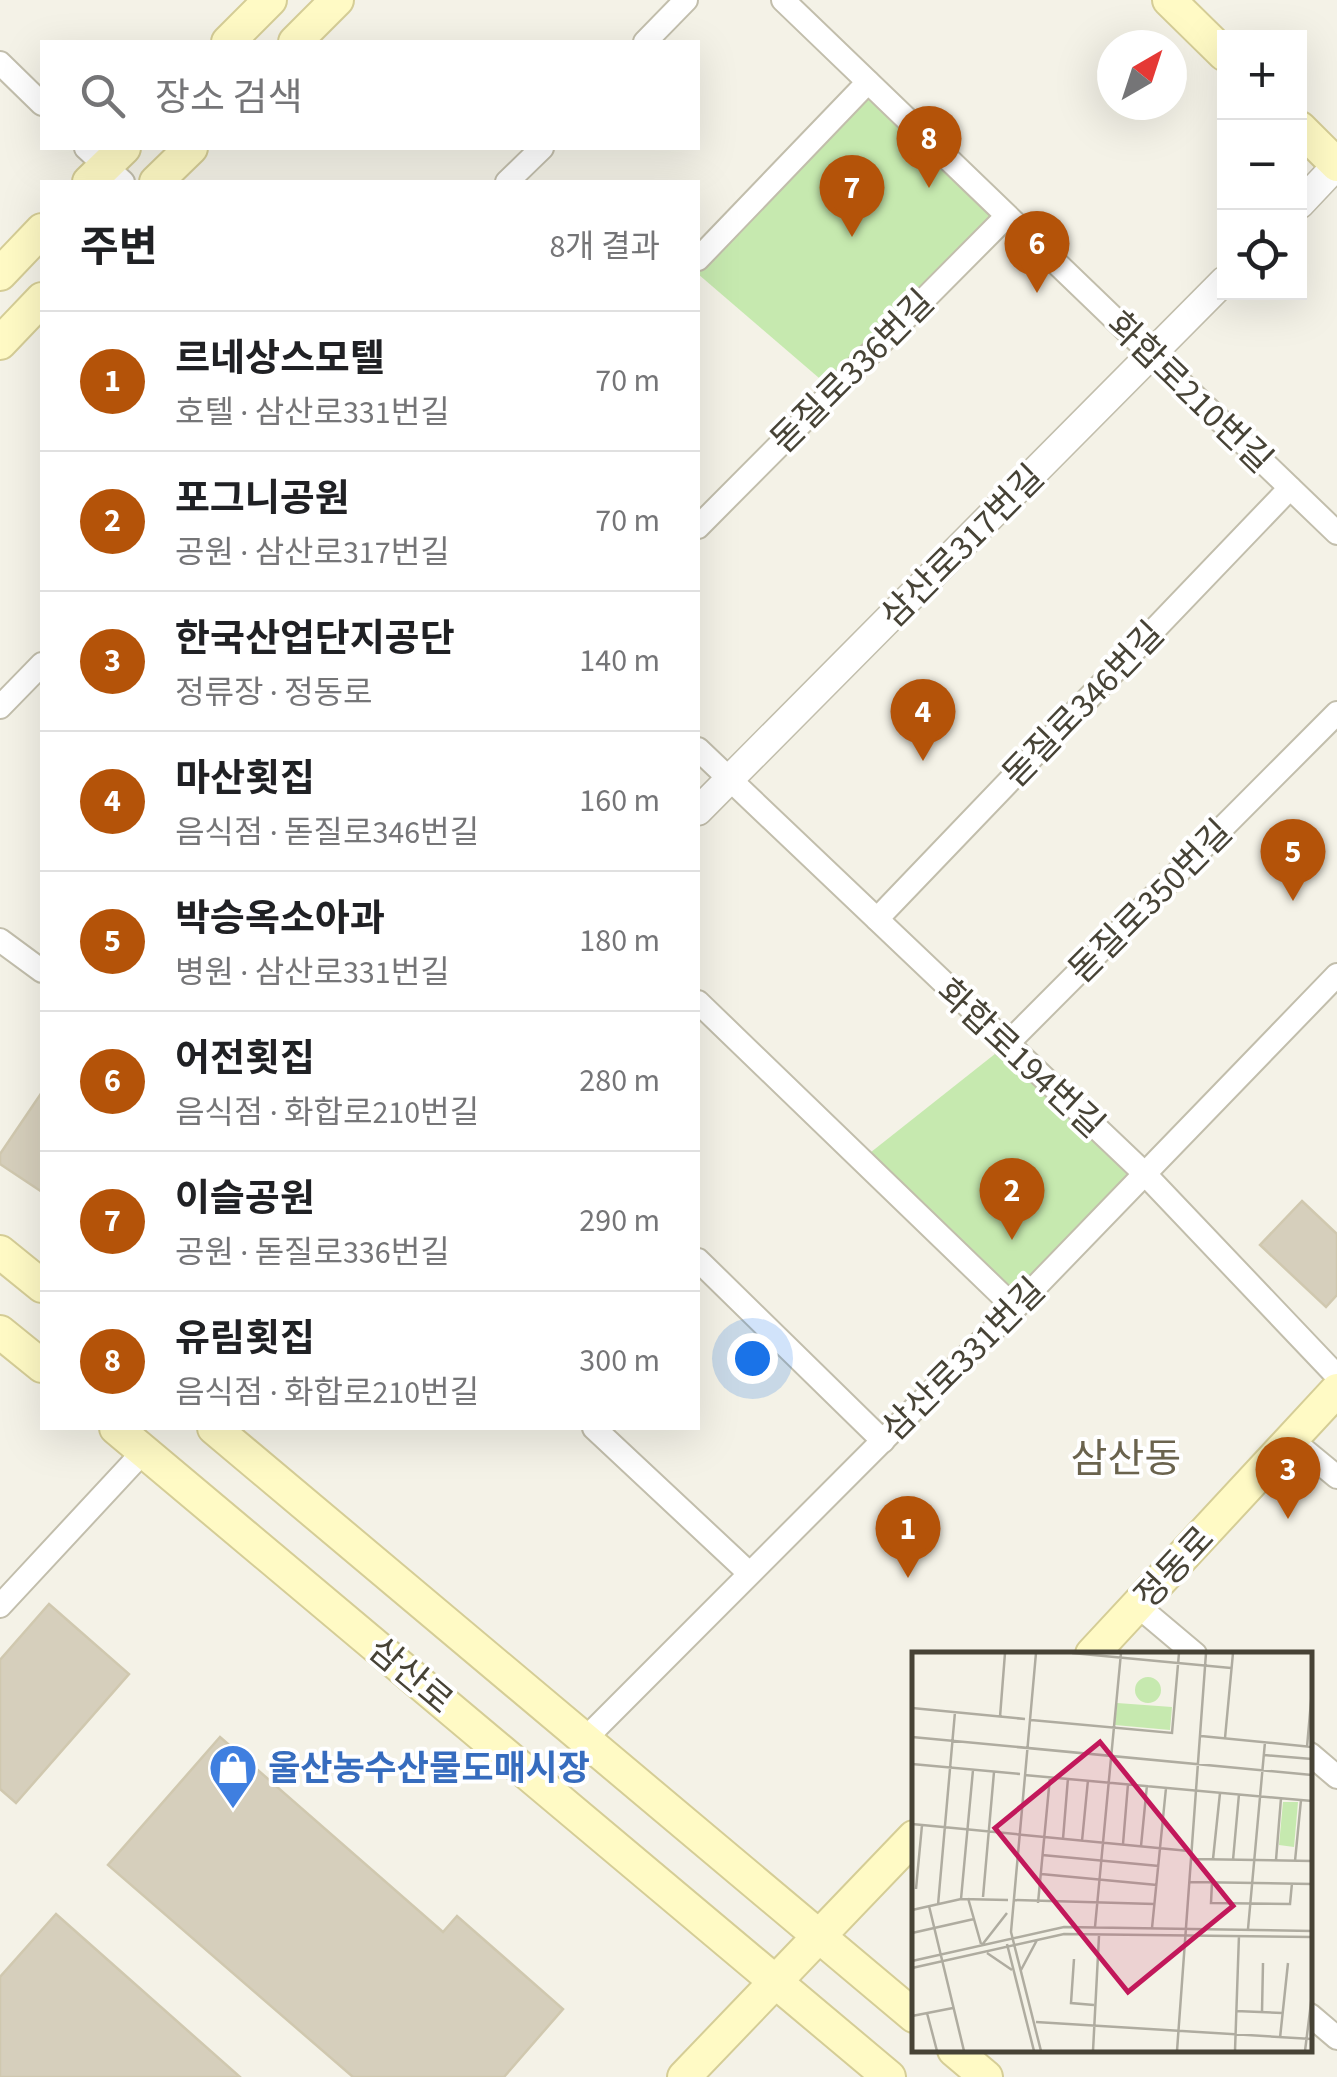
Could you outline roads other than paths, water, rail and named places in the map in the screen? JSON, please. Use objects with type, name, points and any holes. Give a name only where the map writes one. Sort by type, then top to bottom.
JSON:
[{"type":"main road","points":[[230,40],[270,0]]},
{"type":"main road","points":[[297,40],[337,0]]},
{"type":"main road","points":[[1169,0],[1217,47]]},
{"type":"main road","points":[[1307,135],[1337,165]]},
{"type":"main road","points":[[158,180],[189,150]]},
{"type":"main road","points":[[0,274],[40,232]]},
{"type":"main road","points":[[0,343],[40,301]]},
{"type":"main road","points":[[0,1252],[40,1284]]},
{"type":"main road","points":[[0,1332],[40,1364]]},
{"type":"main road","name":"정동로","points":[[1094,1652],[1337,1390]]},
{"type":"main road","name":"삼산로","points":[[118,1430],[889,2077]]},
{"type":"main road","name":"삼산로","points":[[216,1430],[912,2014]]},
{"type":"main road","points":[[684,2077],[912,1839]]},
{"type":"main road","points":[[956,2052],[986,2077]]},
{"type":"street","points":[[647,40],[686,0]]},
{"type":"street","name":"화합로210번길","points":[[783,0],[1337,533]]},
{"type":"street","points":[[0,62],[40,102]]},
{"type":"street","points":[[700,257],[868,82]]},
{"type":"street","points":[[509,180],[540,150]]},
{"type":"street","points":[[1307,197],[1337,165]]},
{"type":"street","name":"돋질로336번길","points":[[700,525],[1007,216]]},
{"type":"street","name":"삼산로317번길","points":[[700,809],[1217,287]]},
{"type":"street","name":"돋질로346번길","points":[[877,919],[1290,488]]},
{"type":"street","points":[[0,706],[40,666]]},
{"type":"street","name":"돋질로350번길","points":[[1005,1046],[1337,714]]},
{"type":"street","name":"화합로194번길","points":[[700,751],[1005,1046],[1143,1172],[1337,1376]]},
{"type":"street","points":[[0,940],[40,970]]},
{"type":"street","name":"삼산로331번길","points":[[585,1739],[1015,1308],[1337,975]]},
{"type":"street","points":[[700,1004],[1015,1308]]},
{"type":"street","points":[[700,1262],[882,1441]]},
{"type":"street","points":[[596,1430],[749,1573]]},
{"type":"street","points":[[1292,1440],[1337,1477]]},
{"type":"street","points":[[0,1606],[144,1452]]},
{"type":"street","points":[[1138,1606],[1193,1652]]},
{"type":"street","points":[[1312,2017],[1337,2038]]},
{"type":"place","name":"유림횟집","points":[[929,188]]},
{"type":"place","name":"이슬공원","points":[[852,237]]},
{"type":"place","name":"어전횟집","points":[[1037,293]]},
{"type":"place","name":"마산횟집","points":[[923,761]]},
{"type":"place","name":"박승옥소아과","points":[[1293,901]]},
{"type":"place","name":"포그니공원","points":[[1012,1240]]},
{"type":"place","name":"한국산업단지공단","points":[[1288,1519]]},
{"type":"place","name":"르네상스모텔","points":[[908,1578]]},
{"type":"place","name":"울산농수산물도매시장","points":[[233,1810]]},
{"type":"district","name":"삼산동","points":[[1126,1458]]}]
